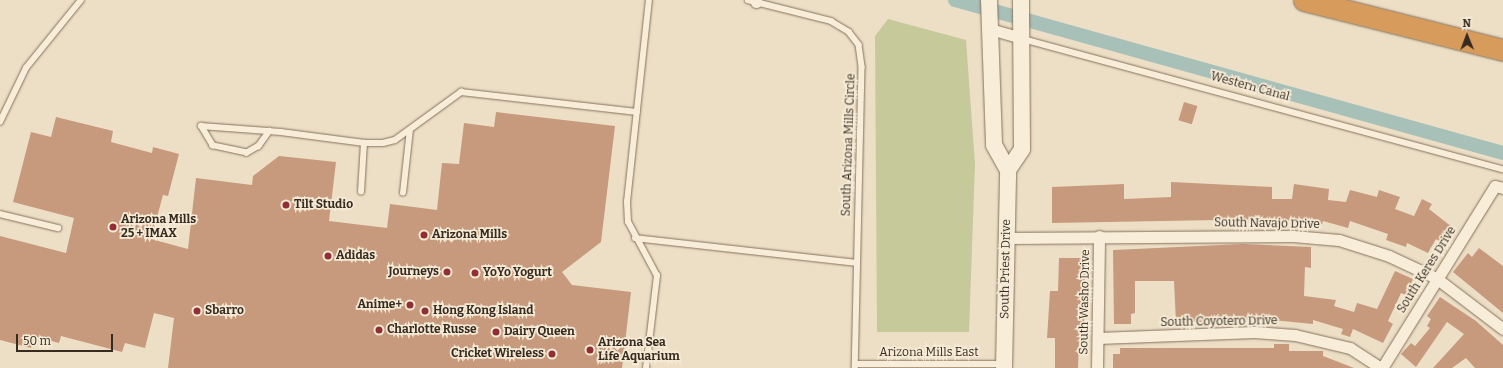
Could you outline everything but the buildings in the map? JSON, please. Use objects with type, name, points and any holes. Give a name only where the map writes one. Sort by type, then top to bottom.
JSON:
[{"type":"highway","points":[[1304,0],[1503,50]]},
{"type":"main road","points":[[989,0],[994,145],[1008,170],[1022,149],[1021,3]]},
{"type":"main road","name":"South Priest Drive","points":[[1004,366],[1008,170]]},
{"type":"street","name":"Western Canal","points":[[990,26],[1021,35]]},
{"type":"street","name":"South Keres Drive","points":[[1382,368],[1436,278],[1499,187]]},
{"type":"street","name":"South Navajo Drive","points":[[1006,238],[1099,236],[1293,236],[1340,240],[1389,256],[1436,278],[1503,329]]},
{"type":"street","name":"South Washo Drive","points":[[1097,368],[1099,236]]},
{"type":"street","name":"South Coyotero Drive","points":[[1098,338],[1254,332],[1295,334],[1350,348],[1382,368]]},
{"type":"lane","points":[[0,122],[26,68],[81,0]]},
{"type":"lane","points":[[646,368],[657,276],[650,259],[635,238],[628,222],[627,202],[649,0]]},
{"type":"lane","name":"South Arizona Mills Circle","points":[[754,1],[831,21],[849,32],[859,45],[862,67],[855,366]]},
{"type":"lane","name":"Western Canal","points":[[1021,35],[1503,169]]},
{"type":"lane","points":[[270,131],[260,146],[247,153],[213,146],[202,126],[270,131],[364,143],[395,140],[461,92],[637,112]]},
{"type":"lane","points":[[403,193],[410,130]]},
{"type":"lane","points":[[361,192],[364,143]]},
{"type":"lane","points":[[0,214],[58,228]]},
{"type":"lane","points":[[635,238],[857,262]]},
{"type":"lane","name":"Arizona Mills East","points":[[855,366],[1004,366]]},
{"type":"green space","points":[[888,19],[966,40],[975,164],[969,332],[877,332],[875,36]]},
{"type":"waterway","points":[[955,0],[1503,153]]},
{"type":"place","name":"Tilt Studio","points":[[286,205]]},
{"type":"place","name":"Arizona Mills 25 + IMAX","points":[[113,227]]},
{"type":"place","name":"Arizona Mills","points":[[424,235]]},
{"type":"place","name":"Adidas","points":[[328,256]]},
{"type":"place","name":"Journeys","points":[[447,272]]},
{"type":"place","name":"YoYo Yogurt","points":[[475,273]]},
{"type":"place","name":"Anime+","points":[[410,305]]},
{"type":"place","name":"Sbarro","points":[[197,311]]},
{"type":"place","name":"Hong Kong Island","points":[[425,311]]},
{"type":"place","name":"Charlotte Russe","points":[[379,330]]},
{"type":"place","name":"Dairy Queen","points":[[496,332]]},
{"type":"place","name":"Arizona Sea Life Aquarium","points":[[590,350]]},
{"type":"place","name":"Cricket Wireless","points":[[552,354]]}]
